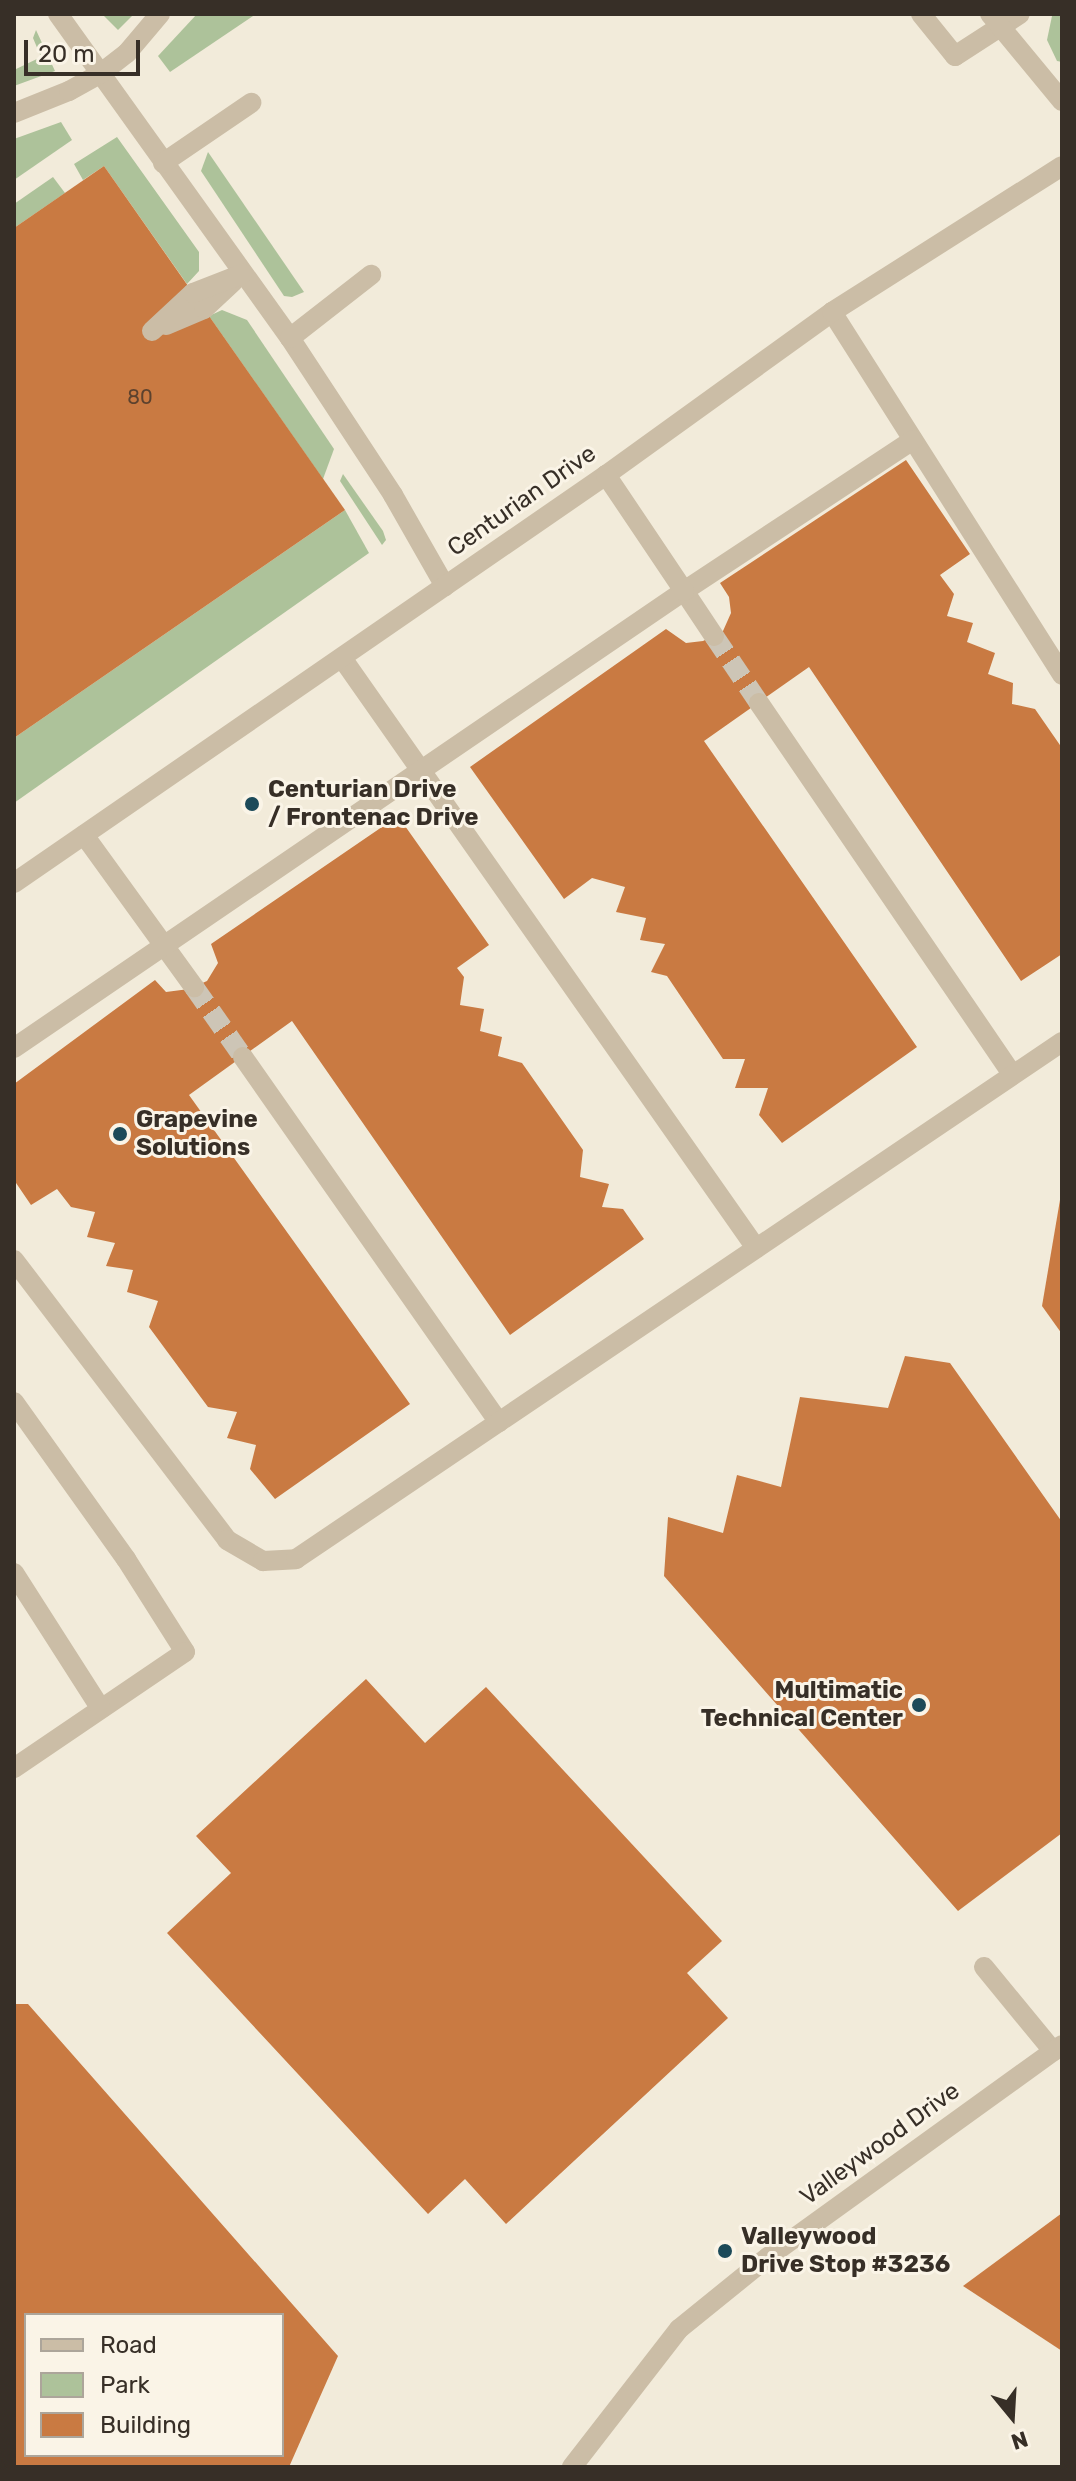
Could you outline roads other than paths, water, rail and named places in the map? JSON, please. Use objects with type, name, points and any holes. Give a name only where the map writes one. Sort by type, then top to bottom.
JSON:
[{"type":"street","points":[[58,14],[290,338],[393,495],[445,586]]},
{"type":"street","points":[[14,113],[100,74],[127,53],[160,14]]},
{"type":"street","points":[[921,14],[955,56],[996,20],[1020,14]]},
{"type":"street","points":[[996,20],[1062,101]]},
{"type":"street","points":[[163,163],[251,103]]},
{"type":"street","name":"Centurian Drive","points":[[14,883],[606,475],[832,312],[1062,166]]},
{"type":"street","points":[[290,338],[371,275]]},
{"type":"street","points":[[832,312],[1062,675]]},
{"type":"street","points":[[14,1048],[684,591],[913,440]]},
{"type":"street","points":[[606,475],[714,636]]},
{"type":"street","points":[[342,658],[756,1248]]},
{"type":"street","points":[[759,703],[1013,1075]]},
{"type":"street","points":[[84,835],[194,987]]},
{"type":"street","points":[[14,1260],[227,1540],[263,1561],[296,1559],[1062,1042]]},
{"type":"street","points":[[243,1057],[499,1422]]},
{"type":"street","points":[[14,1402],[126,1559],[185,1652],[14,1768]]},
{"type":"street","points":[[14,1573],[101,1709]]},
{"type":"street","points":[[984,1967],[1058,2048]]},
{"type":"street","name":"Valleywood Drive","points":[[572,2467],[679,2329],[768,2257],[1058,2048]]},
{"type":"tunnel","points":[[714,636],[759,703]]},
{"type":"tunnel","points":[[194,987],[243,1057]]},
{"type":"place","name":"Centurian Drive / Frontenac Drive","points":[[252,804]]},
{"type":"place","name":"Grapevine Solutions","points":[[120,1134]]},
{"type":"place","name":"Multimatic Technical Center","points":[[919,1705]]},
{"type":"place","name":"Valleywood Drive Stop #3236","points":[[725,2251]]}]
